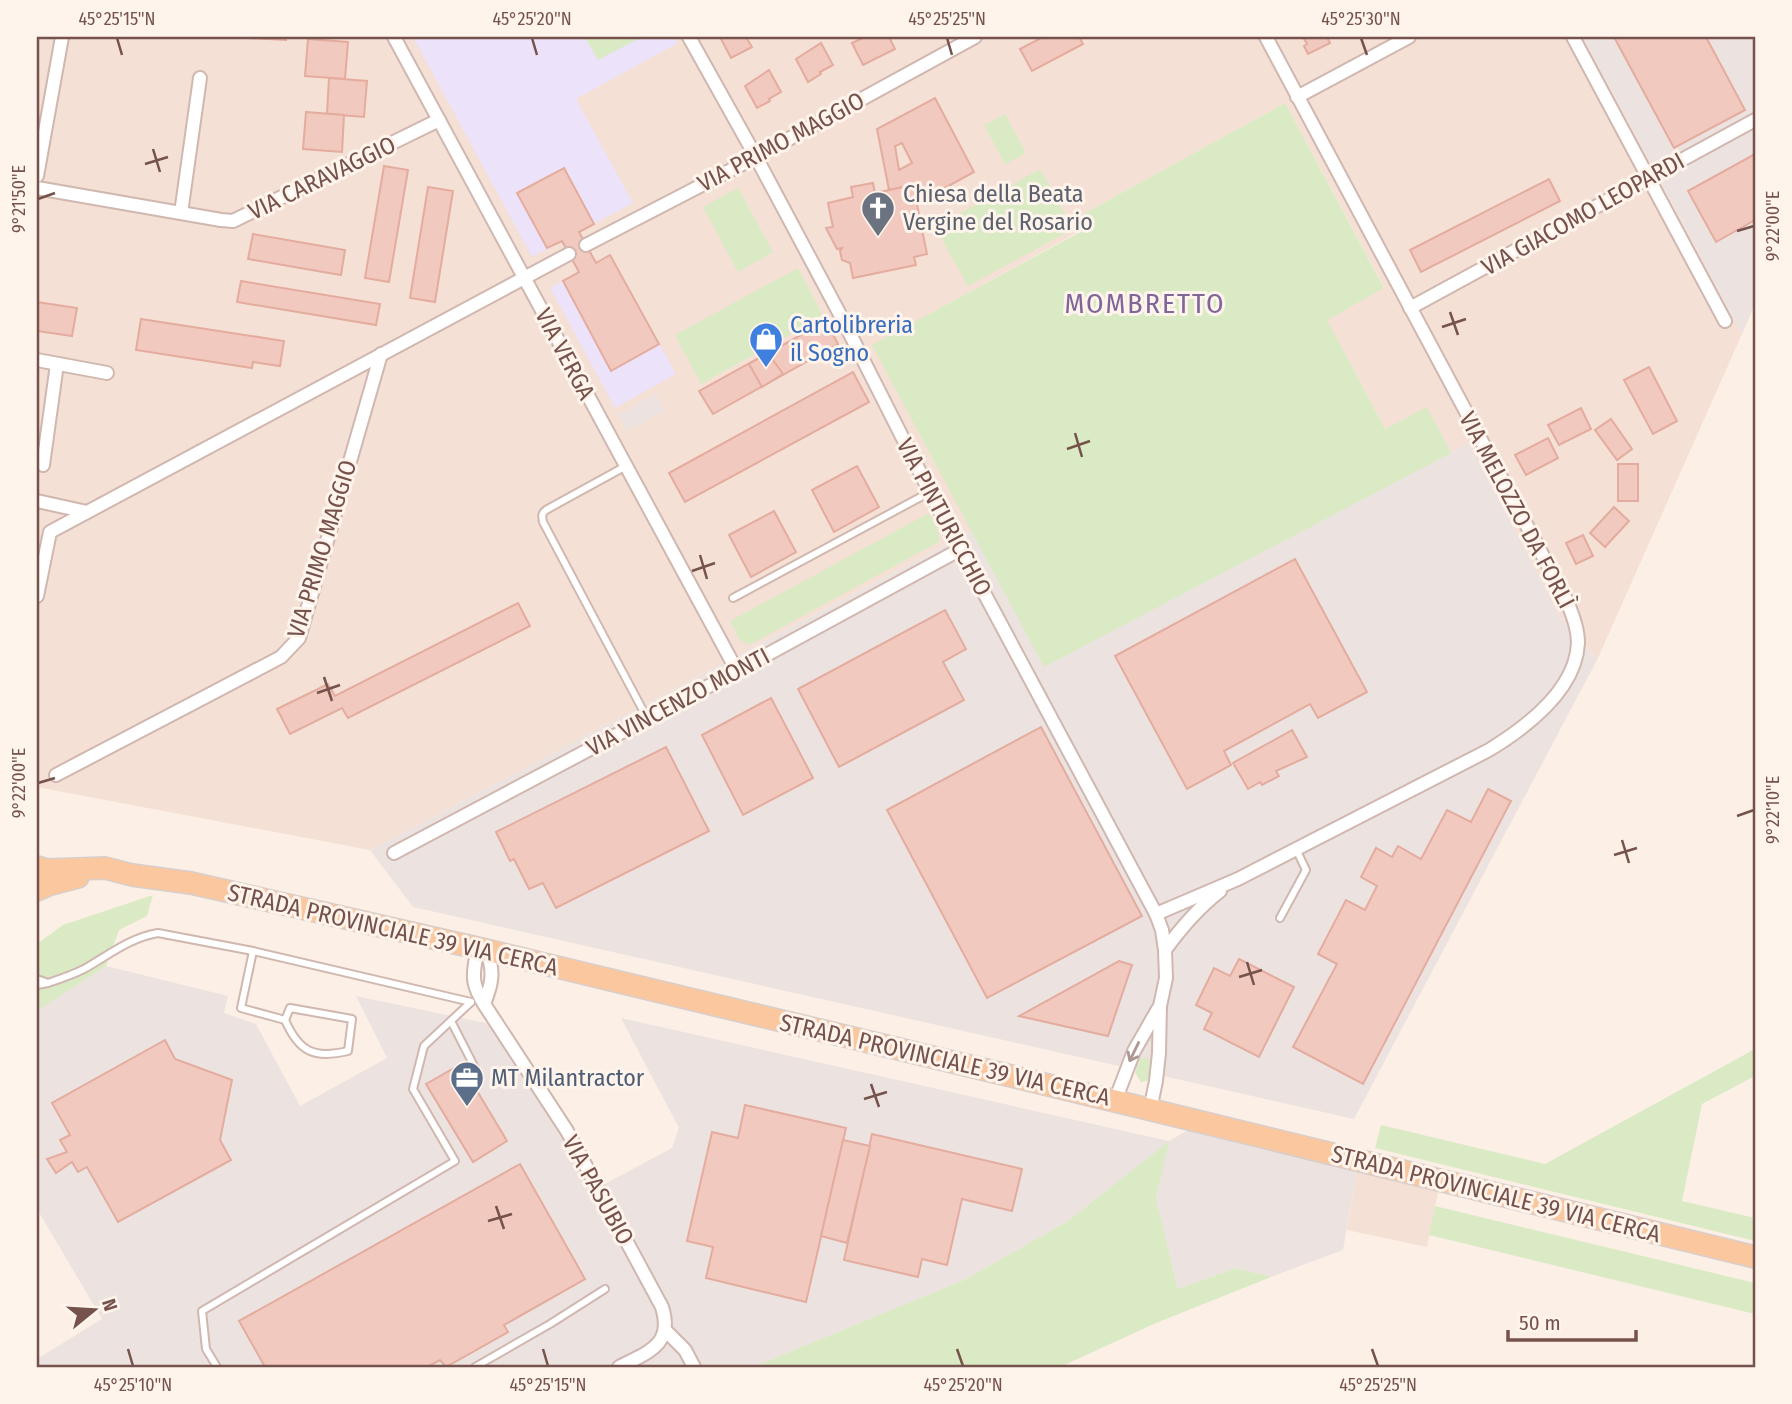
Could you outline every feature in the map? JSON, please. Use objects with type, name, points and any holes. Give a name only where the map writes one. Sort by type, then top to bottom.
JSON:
[{"type":"main road","name":"STRADA PROVINCIALE 39 VIA CERCA","points":[[37,867],[46,870],[105,868],[132,875],[191,883],[486,950],[1755,1257]]},
{"type":"main road","name":"STRADA PROVINCIALE 39 VIA CERCA","points":[[37,890],[67,879],[132,875]]},
{"type":"street","points":[[37,177],[62,37]]},
{"type":"street","name":"VIA VERGA","points":[[394,37],[737,671]]},
{"type":"street","name":"VIA PINTURICCHIO","points":[[690,37],[844,322],[930,492],[1156,914],[1165,950],[1166,978],[1160,1006]]},
{"type":"street","name":"VIA PRIMO MAGGIO","points":[[586,245],[756,157],[975,37]]},
{"type":"street","name":"VIA MELOZZO DA FORLÌ","points":[[1156,914],[1238,879],[1509,738],[1535,717],[1556,694],[1572,669],[1578,644],[1576,625],[1567,601],[1266,37]]},
{"type":"street","points":[[1297,97],[1409,37]]},
{"type":"street","points":[[1573,37],[1725,321]]},
{"type":"street","points":[[181,213],[200,78]]},
{"type":"street","name":"VIA CARAVAGGIO","points":[[37,188],[233,221],[439,120]]},
{"type":"street","name":"VIA GIACOMO LEOPARDI","points":[[1410,308],[1755,120]]},
{"type":"street","points":[[37,596],[50,532],[569,254]]},
{"type":"street","name":"VIA PRIMO MAGGIO","points":[[56,775],[281,657],[299,638],[381,354]]},
{"type":"street","points":[[37,360],[107,373]]},
{"type":"street","points":[[43,465],[57,364]]},
{"type":"street","points":[[37,501],[88,512]]},
{"type":"street","name":"VIA VINCENZO MONTI","points":[[394,853],[961,549]]},
{"type":"street","points":[[1165,950],[1182,926],[1200,908],[1238,879]]},
{"type":"street","points":[[477,1003],[490,988],[492,965],[486,950]]},
{"type":"street","name":"VIA PASUBIO","points":[[486,950],[476,958],[473,973],[477,1003],[567,1131],[662,1307],[666,1331]]},
{"type":"street","points":[[1115,1101],[1134,1051],[1160,1006]]},
{"type":"street","points":[[1150,1110],[1159,1053],[1160,1006]]},
{"type":"street","points":[[619,1367],[651,1350],[666,1331],[685,1350],[694,1367]]},
{"type":"lane","points":[[626,466],[546,510],[542,516],[648,719]]},
{"type":"lane","points":[[733,598],[930,492]]},
{"type":"lane","points":[[1280,918],[1306,870],[1296,849]]},
{"type":"lane","points":[[37,985],[67,977],[122,946],[143,936],[158,933],[253,951],[477,1003]]},
{"type":"lane","points":[[253,951],[241,1008],[285,1020]]},
{"type":"lane","points":[[37,979],[48,983]]},
{"type":"lane","points":[[217,1367],[206,1349],[202,1311],[455,1161],[413,1089],[424,1046],[451,1021],[477,1003]]},
{"type":"lane","points":[[290,1008],[352,1019],[348,1051],[331,1055],[316,1054],[303,1048],[292,1037],[285,1020],[290,1008]]},
{"type":"lane","points":[[451,1021],[475,1068]]},
{"type":"lane","points":[[475,1367],[605,1289]]},
{"type":"shaded area","points":[[37,37],[1583,37],[1742,334],[1598,658],[1560,617],[1469,444],[1451,453],[1427,408],[1385,429],[1326,319],[1384,287],[1285,103],[1076,218],[1082,230],[873,345],[972,531],[370,850],[37,787]]},
{"type":"shaded area","points":[[413,37],[674,37],[678,43],[576,99],[633,203],[532,257]]},
{"type":"shaded area","points":[[1583,37],[1755,37],[1755,304],[1742,334]]},
{"type":"shaded area","points":[[610,255],[676,374],[615,408],[550,288]]},
{"type":"shaded area","points":[[656,394],[665,410],[627,431],[618,415]]},
{"type":"shaded area","points":[[1469,443],[1560,617],[1598,658],[1354,1119],[413,907],[370,850],[972,531],[1044,666]]},
{"type":"shaded area","points":[[106,966],[228,996],[224,1013],[256,1024],[300,1106],[387,1058],[356,996],[509,1028],[571,1123],[605,1184],[672,1148],[679,1128],[621,1018],[1169,1141],[1190,1129],[1357,1171],[1343,1250],[1271,1277],[1236,1268],[1178,1289],[1156,1199],[1168,1142],[1068,1221],[964,1280],[753,1367],[37,1367],[37,1359],[102,1319],[37,1209],[37,1011]]},
{"type":"shaded area","points":[[1357,1171],[1438,1192],[1427,1247],[1347,1230]]},
{"type":"green space","points":[[585,37],[642,37],[598,60]]},
{"type":"green space","points":[[1285,103],[1384,288],[1327,320],[1385,429],[1427,407],[1451,453],[1044,667],[872,345],[1082,231],[1076,218]]},
{"type":"green space","points":[[1005,114],[1026,153],[1005,164],[984,125]]},
{"type":"green space","points":[[1040,169],[1073,229],[968,286],[935,227]]},
{"type":"green space","points":[[738,188],[773,252],[738,272],[703,207]]},
{"type":"green space","points":[[798,268],[823,316],[701,384],[675,335]]},
{"type":"green space","points":[[929,513],[939,533],[939,542],[753,643],[740,640],[730,621]]},
{"type":"green space","points":[[153,895],[147,916],[119,930],[106,966],[37,1011],[37,944],[63,925]]},
{"type":"green space","points":[[1755,1049],[1755,1076],[1702,1104],[1682,1201],[1755,1218],[1755,1241],[1375,1148],[1381,1125],[1545,1164]]},
{"type":"green space","points":[[1146,1057],[1151,1071],[1147,1081],[1141,1082],[1135,1073],[1140,1059]]},
{"type":"green space","points":[[1169,1141],[1156,1199],[1178,1289],[1236,1268],[1271,1277],[1156,1323],[1060,1367],[753,1367],[964,1280],[1068,1221]]},
{"type":"green space","points":[[1435,1206],[1755,1283],[1755,1314],[1429,1235]]},
{"type":"building","points":[[286,37],[286,40],[248,38]]},
{"type":"building","points":[[720,37],[746,37],[752,47],[731,58]]},
{"type":"building","points":[[865,37],[889,37],[895,49],[863,65],[852,43]]},
{"type":"building","points":[[1043,37],[1079,37],[1083,44],[1032,71],[1020,49]]},
{"type":"building","points":[[1303,37],[1327,37],[1330,43],[1308,54]]},
{"type":"building","points":[[1614,37],[1706,37],[1745,110],[1674,148]]},
{"type":"building","points":[[308,39],[348,42],[345,79],[305,76]]},
{"type":"building","points":[[821,43],[833,65],[808,82],[796,59]]},
{"type":"building","points":[[769,70],[781,92],[757,108],[745,86]]},
{"type":"building","points":[[329,78],[367,81],[364,117],[327,114]]},
{"type":"building","points":[[935,98],[974,172],[917,203],[913,185],[889,190],[877,129]],"holes":[[[902,143],[912,163],[899,170],[895,146]]]},
{"type":"building","points":[[306,112],[344,115],[342,152],[303,149]]},
{"type":"building","points":[[1755,154],[1755,220],[1716,242],[1688,191]]},
{"type":"building","points":[[384,166],[408,170],[389,282],[365,278]]},
{"type":"building","points":[[564,168],[594,224],[579,232],[596,263],[610,255],[659,344],[611,371],[563,281],[579,272],[562,241],[547,248],[517,193]]},
{"type":"building","points":[[1549,179],[1560,201],[1421,272],[1410,250]]},
{"type":"building","name":"Chiesa della Beata Vergine del Rosario","points":[[873,183],[875,193],[913,185],[927,254],[914,257],[916,265],[853,278],[850,263],[842,260],[842,248],[837,249],[826,228],[833,227],[828,203],[853,197],[851,187]]},
{"type":"building","points":[[428,187],[453,191],[435,302],[410,298]]},
{"type":"building","points":[[253,234],[345,250],[341,275],[248,259]]},
{"type":"building","points":[[241,281],[380,304],[376,325],[237,302]]},
{"type":"building","points":[[37,302],[77,308],[72,336],[37,331]]},
{"type":"building","points":[[141,319],[284,341],[280,366],[253,362],[252,368],[136,350]]},
{"type":"building","points":[[826,321],[838,344],[713,414],[699,391]]},
{"type":"building","name":"Cartolibreria il Sogno","points":[[768,353],[783,374],[762,387],[749,364]]},
{"type":"building","points":[[1649,367],[1677,421],[1653,434],[1624,380]]},
{"type":"building","points":[[853,372],[869,402],[685,502],[669,473]]},
{"type":"building","points":[[1581,408],[1591,429],[1559,445],[1548,425]]},
{"type":"building","points":[[1611,419],[1632,449],[1617,460],[1595,430]]},
{"type":"building","points":[[1548,438],[1558,458],[1526,475],[1515,455]]},
{"type":"building","points":[[1618,464],[1638,464],[1638,501],[1618,501]]},
{"type":"building","points":[[857,466],[879,507],[834,532],[812,490]]},
{"type":"building","points":[[1614,507],[1629,521],[1605,547],[1590,533]]},
{"type":"building","points":[[774,511],[796,552],[751,577],[729,535]]},
{"type":"building","points":[[1583,535],[1593,556],[1576,564],[1566,543]]},
{"type":"building","points":[[1295,559],[1367,692],[1318,718],[1310,704],[1224,751],[1231,765],[1187,789],[1115,656]]},
{"type":"building","points":[[518,603],[530,626],[348,718],[342,708],[290,734],[277,709],[328,684],[335,696]]},
{"type":"building","points":[[945,610],[966,649],[943,662],[964,700],[839,767],[798,689]]},
{"type":"building","points":[[771,698],[813,778],[743,815],[702,735]]},
{"type":"building","points":[[1041,727],[1142,916],[987,998],[887,810]]},
{"type":"building","points":[[1292,730],[1307,757],[1276,771],[1279,776],[1248,789],[1233,763]]},
{"type":"building","points":[[666,747],[709,831],[556,908],[543,883],[529,889],[514,859],[510,861],[496,832]]},
{"type":"building","points":[[1488,789],[1511,801],[1363,1084],[1293,1047],[1337,964],[1318,954],[1346,900],[1365,910],[1377,886],[1361,877],[1376,848],[1392,857],[1398,846],[1421,859],[1447,810],[1471,822]]},
{"type":"building","points":[[1239,959],[1294,987],[1259,1057],[1204,1029],[1212,1013],[1196,1005],[1214,968],[1230,976]]},
{"type":"building","points":[[1119,961],[1132,965],[1108,1036],[1019,1016]]},
{"type":"building","points":[[165,1040],[175,1059],[232,1080],[220,1140],[231,1160],[118,1222],[87,1167],[78,1172],[72,1162],[56,1173],[47,1159],[67,1152],[60,1140],[70,1135],[52,1103]]},
{"type":"building","points":[[461,1064],[507,1141],[473,1162],[426,1084]]},
{"type":"building","points":[[745,1105],[846,1128],[806,1302],[706,1278],[713,1247],[687,1241],[712,1132],[738,1138]]},
{"type":"building","points":[[872,1134],[1022,1169],[1012,1211],[962,1199],[947,1265],[922,1259],[918,1277],[844,1260]]},
{"type":"building","points":[[843,1140],[870,1146],[847,1243],[821,1236]]},
{"type":"building","points":[[520,1164],[585,1279],[504,1325],[508,1332],[446,1367],[440,1360],[427,1367],[265,1367],[239,1321]]},
{"type":"place","name":"Chiesa della Beata Vergine del Rosario","points":[[878,238]]},
{"type":"place","name":"Cartolibreria il Sogno","points":[[766,369]]},
{"type":"place","name":"MT Milantractor","points":[[467,1108]]},
{"type":"district","name":"MOMBRETTO","points":[[1145,303]]}]
